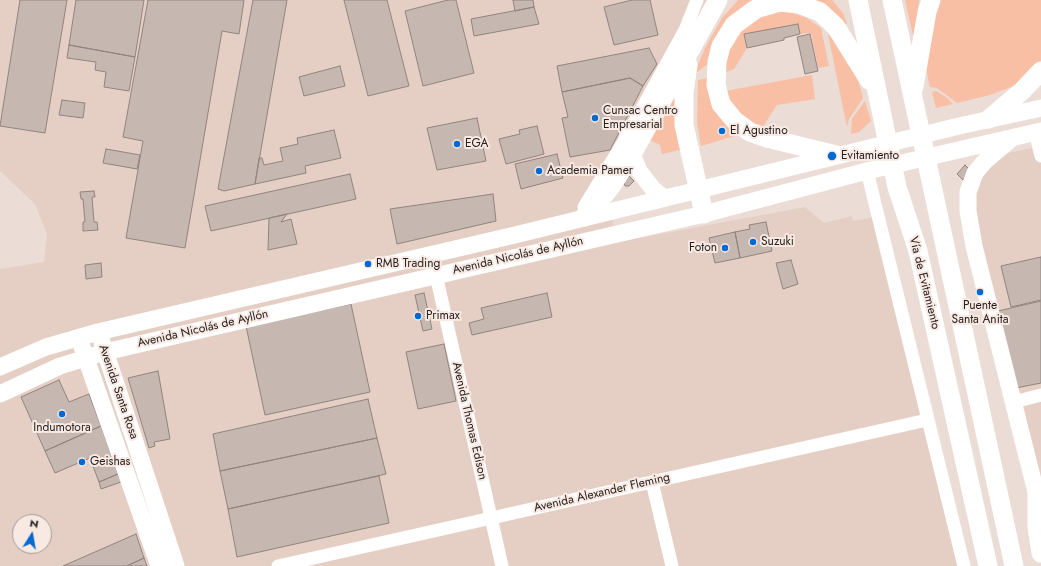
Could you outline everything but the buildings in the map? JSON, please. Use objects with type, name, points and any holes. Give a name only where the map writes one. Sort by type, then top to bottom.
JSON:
[{"type":"highway","points":[[579,219],[597,204],[612,185],[632,154],[718,0]]},
{"type":"highway","name":"Vía de Evitamiento","points":[[858,0],[897,187],[918,252],[988,566]]},
{"type":"highway","points":[[892,0],[1014,566]]},
{"type":"highway","points":[[913,95],[927,12],[931,0]]},
{"type":"highway","points":[[836,155],[757,135],[743,128],[728,114],[718,98],[715,78],[718,54],[728,32],[749,13],[770,4],[789,2],[813,9],[826,17],[836,27],[857,57],[878,96]]},
{"type":"highway","points":[[693,46],[685,77],[683,109],[687,140],[704,214]]},
{"type":"highway","points":[[989,119],[1022,92],[1041,71]]},
{"type":"highway","points":[[1037,496],[1036,527],[1041,553]]},
{"type":"main road","name":"Avenida Nicolás de Ayllón","points":[[0,367],[46,348],[98,332],[515,235],[836,155],[1041,108]]},
{"type":"main road","name":"Avenida Nicolás de Ayllón","points":[[0,394],[60,366],[85,357],[704,214],[867,171],[1038,132]]},
{"type":"main road","points":[[628,134],[632,154],[644,179],[664,198]]},
{"type":"main road","points":[[1012,138],[985,161],[976,173],[968,192],[967,204],[974,246],[1041,514]]},
{"type":"main road","name":"Avenida Santa Rosa","points":[[98,332],[176,566]]},
{"type":"main road","name":"Avenida Santa Rosa","points":[[78,337],[159,566]]},
{"type":"street","points":[[579,219],[685,30],[697,0]]},
{"type":"street","points":[[1038,132],[1041,156]]},
{"type":"street","points":[[867,171],[964,566]]},
{"type":"street","name":"Avenida Thomas Edison","points":[[436,275],[502,566]]},
{"type":"street","points":[[1014,402],[1041,395]]},
{"type":"street","name":"Avenida Alexander Fleming","points":[[278,566],[332,560],[491,518],[927,420]]},
{"type":"street","points":[[652,482],[672,566]]},
{"type":"shaded area","points":[[0,0],[706,0],[640,131],[606,186],[617,242],[805,207],[824,223],[852,216],[853,221],[875,217],[970,566],[0,566],[0,269],[44,262],[47,234],[35,204],[0,171]]},
{"type":"shaded area","points":[[738,0],[754,0],[747,3],[732,17],[707,65],[694,74],[705,48],[722,18]]},
{"type":"shaded area","points":[[808,0],[832,0],[843,13],[847,23],[843,27]]},
{"type":"shaded area","points":[[905,0],[919,0],[915,44]]},
{"type":"shaded area","points":[[937,0],[1041,0],[1041,62],[1027,81],[990,95],[957,103],[937,88],[930,87],[926,69]]},
{"type":"shaded area","points":[[787,11],[805,17],[821,28],[829,66],[818,68],[811,33],[800,34],[798,24],[744,34],[747,48],[734,69],[723,73],[728,46],[752,19],[768,14]]},
{"type":"shaded area","points":[[828,34],[842,49],[858,80],[863,98],[849,119],[847,127]]},
{"type":"shaded area","points":[[812,75],[815,99],[777,105],[762,128],[746,120],[731,102],[725,91]]},
{"type":"shaded area","points":[[708,78],[727,126],[738,135],[701,146],[697,123],[698,80]]},
{"type":"shaded area","points":[[679,89],[684,149],[662,154],[660,145],[650,140]]},
{"type":"shaded area","points":[[936,91],[946,97],[953,104],[936,108],[932,92]]},
{"type":"shaded area","points":[[865,101],[871,121],[859,132],[851,134],[852,119]]},
{"type":"shaded area","points":[[1041,146],[1041,534],[971,203],[977,182],[990,163],[1008,153]]},
{"type":"place","name":"Cunsac Centro Empresarial","points":[[595,118]]},
{"type":"place","name":"El Agustino","points":[[722,131]]},
{"type":"place","name":"EGA","points":[[457,144]]},
{"type":"place","name":"Evitamiento","points":[[832,156]]},
{"type":"place","name":"Academia Pamer","points":[[539,171]]},
{"type":"place","name":"Suzuki","points":[[753,242]]},
{"type":"place","name":"Foton","points":[[725,248]]},
{"type":"place","name":"RMB Trading","points":[[368,264]]},
{"type":"place","name":"Puente Santa Anita","points":[[980,292]]},
{"type":"place","name":"Primax","points":[[418,316]]},
{"type":"place","name":"Indumotora","points":[[62,414]]},
{"type":"place","name":"Geishas","points":[[82,462]]}]
